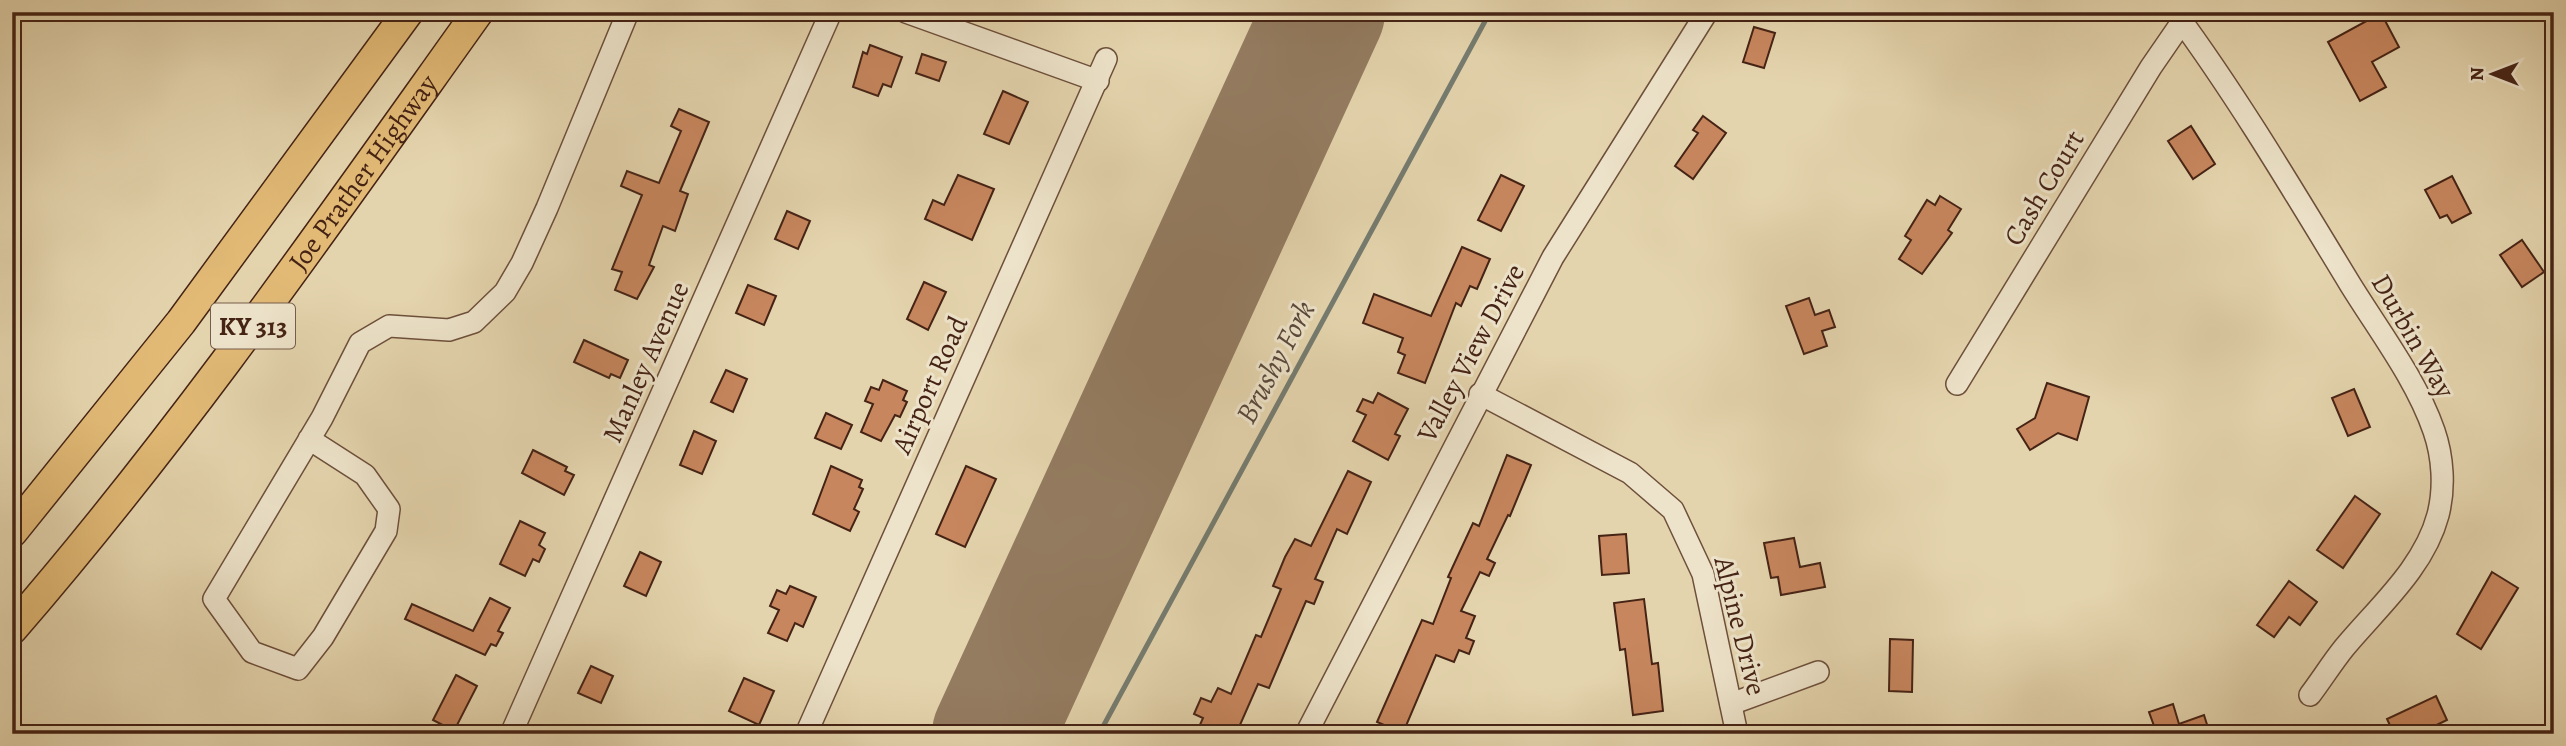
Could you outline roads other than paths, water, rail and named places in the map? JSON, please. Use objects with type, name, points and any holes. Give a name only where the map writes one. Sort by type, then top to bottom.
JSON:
[{"type":"highway","name":"Joe Prather Highway","points":[[12,533],[181,322],[408,12]]},
{"type":"highway","name":"Joe Prather Highway","points":[[12,629],[144,469],[260,317],[478,12]]},
{"type":"street","points":[[309,439],[365,475],[389,509],[386,531],[323,637],[298,669],[253,652],[214,599],[309,439],[360,343],[389,326],[449,330],[474,322],[505,292],[522,263],[547,208],[628,12]]},
{"type":"street","name":"Manley Avenue","points":[[511,734],[831,12]]},
{"type":"street","points":[[906,12],[1098,80]]},
{"type":"street","name":"Valley View Drive","points":[[1306,734],[1553,257],[1707,12]]},
{"type":"street","name":"Cash Court","points":[[1957,384],[2179,17]]},
{"type":"street","name":"Durbin Way","points":[[2179,17],[2291,186],[2423,404],[2441,460],[2438,514],[2429,539],[2401,583],[2342,650],[2311,695]]},
{"type":"street","name":"Airport Road","points":[[806,734],[1106,59]]},
{"type":"street","name":"Alpine Drive","points":[[1480,394],[1629,473],[1673,510],[1703,574],[1737,734]]},
{"type":"street","points":[[1731,704],[1818,672]]},
{"type":"waterway","name":"Brushy Fork","points":[[1099,734],[1490,12]]}]
